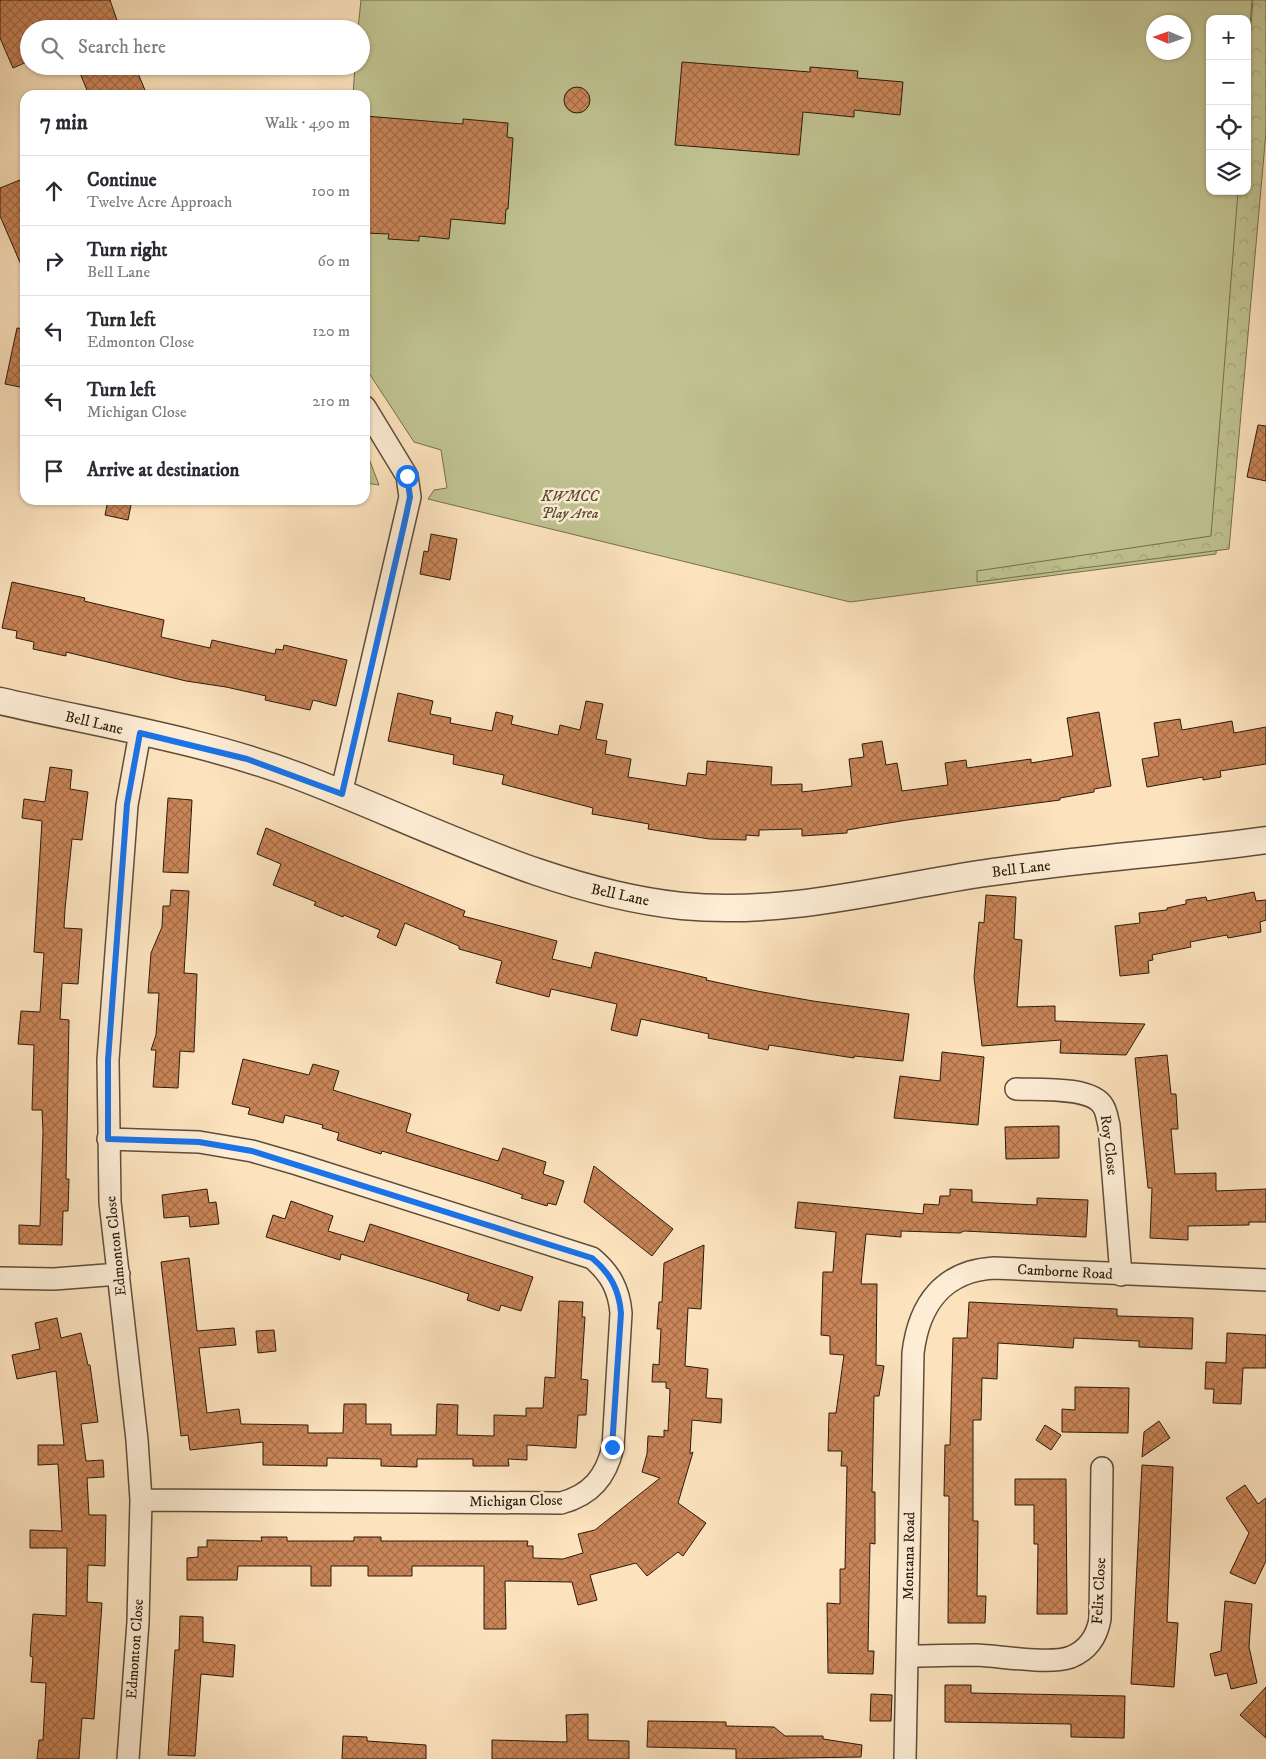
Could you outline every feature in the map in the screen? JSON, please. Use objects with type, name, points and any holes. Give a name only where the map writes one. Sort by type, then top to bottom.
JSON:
[{"type":"street","points":[[342,794],[410,497],[407,476],[370,415]]},
{"type":"street","name":"Bell Lane","points":[[0,701],[247,759],[342,794],[534,871],[576,885],[650,901],[716,908],[750,908],[832,901],[994,872],[1180,852],[1266,840]]},
{"type":"street","name":"Edmonton Close","points":[[128,1759],[138,1622],[140,1500],[137,1440],[110,1202],[108,1060],[127,804],[140,733]]},
{"type":"street","name":"Roy Close","points":[[1016,1089],[1083,1093],[1095,1098],[1104,1107],[1109,1125],[1121,1275]]},
{"type":"street","name":"Michigan Close","points":[[108,1139],[199,1142],[252,1151],[297,1164],[592,1258],[603,1268],[620,1296],[621,1313],[612,1447],[609,1462],[604,1475],[596,1484],[569,1500],[551,1503],[140,1500]]},
{"type":"street","name":"Camborne Road","points":[[914,1353],[918,1324],[931,1299],[946,1284],[962,1275],[994,1268],[1266,1280]]},
{"type":"street","points":[[0,1278],[54,1279],[118,1274]]},
{"type":"street","name":"Montana Road","points":[[904,1759],[914,1353]]},
{"type":"street","name":"Felix Close","points":[[907,1656],[976,1655],[1053,1660],[1070,1657],[1081,1652],[1098,1631],[1100,1619],[1102,1468]]},
{"type":"green space","name":"KWMCC Play Area","points":[[361,0],[1252,0],[1251,15],[1206,15],[1206,195],[1239,195],[1216,554],[850,602],[428,499],[434,490],[447,488],[441,450],[414,442],[370,375],[370,90],[353,90],[354,75],[370,75],[370,20],[359,20]]},
{"type":"green space","points":[[1253,0],[1266,0],[1266,132],[1229,549],[977,582],[977,571],[1211,536],[1238,195],[1251,195],[1251,25]]},
{"type":"green space","points":[[370,461],[379,485],[370,484]]},
{"type":"building","points":[[0,0],[110,0],[117,20],[20,20],[20,65],[13,68],[0,38]]},
{"type":"building","points":[[682,62],[810,72],[810,67],[858,71],[857,78],[903,82],[900,115],[854,110],[854,117],[803,112],[799,155],[675,145]]},
{"type":"building","points":[[81,75],[139,75],[145,90],[87,90]]},
{"type":"building","points":[[577,87],[586,91],[590,100],[586,109],[577,113],[568,109],[564,100],[568,91]]},
{"type":"building","points":[[370,116],[463,124],[463,119],[508,123],[507,137],[513,138],[508,209],[506,209],[505,224],[451,219],[449,239],[419,236],[419,241],[388,239],[389,234],[370,233]]},
{"type":"building","points":[[20,180],[20,262],[0,216],[0,188]]},
{"type":"building","points":[[17,328],[20,328],[20,387],[5,384]]},
{"type":"building","points":[[1258,425],[1266,426],[1266,481],[1247,477]]},
{"type":"building","points":[[107,505],[131,505],[128,520],[105,515]]},
{"type":"building","points":[[431,534],[457,539],[450,580],[420,574],[424,551],[428,552]]},
{"type":"building","points":[[12,582],[85,598],[84,601],[164,620],[161,637],[210,648],[212,640],[275,654],[276,649],[283,650],[284,645],[347,660],[336,706],[313,700],[310,710],[265,700],[266,696],[226,687],[186,681],[66,652],[66,656],[33,649],[34,642],[16,638],[17,631],[2,628]]},
{"type":"building","points":[[398,693],[433,701],[430,714],[451,718],[450,723],[492,731],[496,712],[513,716],[511,724],[558,735],[560,725],[580,730],[586,701],[603,704],[596,739],[607,741],[605,754],[631,759],[628,777],[686,786],[688,773],[706,775],[707,761],[772,767],[771,785],[802,784],[802,792],[852,786],[849,759],[864,757],[862,744],[882,741],[886,765],[897,763],[902,791],[948,785],[945,763],[966,760],[967,768],[1031,759],[1031,763],[1073,756],[1067,718],[1099,712],[1111,786],[1094,789],[1094,792],[1060,798],[1060,800],[907,820],[847,830],[847,833],[802,836],[802,829],[759,830],[759,836],[746,835],[746,840],[709,839],[648,829],[649,824],[592,814],[593,808],[502,784],[504,775],[453,764],[454,755],[388,741]]},
{"type":"building","points":[[1180,719],[1182,730],[1232,721],[1234,733],[1266,727],[1266,764],[1220,771],[1221,777],[1203,780],[1203,777],[1147,787],[1142,759],[1159,756],[1154,723]]},
{"type":"building","points":[[50,767],[72,770],[70,789],[88,792],[82,840],[72,839],[65,909],[64,928],[82,929],[78,984],[62,983],[60,1019],[69,1020],[66,1179],[69,1179],[68,1211],[63,1211],[62,1245],[19,1244],[19,1225],[40,1226],[43,1131],[42,1110],[32,1110],[34,1045],[18,1044],[21,1011],[40,1012],[44,953],[34,952],[42,821],[22,818],[24,799],[45,802]]},
{"type":"building","points":[[168,798],[192,800],[188,873],[163,872]]},
{"type":"building","points":[[266,828],[465,911],[463,916],[557,941],[552,959],[591,968],[595,952],[757,991],[813,1001],[909,1014],[903,1061],[854,1056],[854,1058],[769,1045],[768,1050],[708,1038],[709,1034],[641,1019],[637,1036],[611,1030],[617,1004],[551,989],[549,997],[496,983],[502,961],[459,949],[459,946],[405,923],[396,946],[377,937],[380,930],[314,905],[316,902],[273,885],[281,864],[257,854]]},
{"type":"building","points":[[171,890],[189,891],[184,973],[197,974],[194,1052],[180,1051],[178,1088],[153,1087],[156,1050],[151,1050],[156,1035],[159,993],[148,993],[151,953],[162,927],[163,906],[170,906]]},
{"type":"building","points":[[1254,892],[1256,901],[1266,900],[1266,920],[1260,922],[1261,932],[1228,938],[1227,935],[1190,942],[1191,947],[1152,955],[1153,960],[1148,961],[1149,973],[1120,976],[1115,926],[1140,923],[1139,913],[1167,910],[1167,908],[1186,904],[1186,900],[1206,897],[1207,901]]},
{"type":"building","points":[[986,895],[1016,897],[1014,939],[1022,940],[1017,1007],[1055,1006],[1055,1021],[1145,1024],[1126,1055],[1060,1053],[1061,1040],[982,1046],[974,977],[979,922],[984,923]]},
{"type":"building","points":[[942,1052],[984,1057],[978,1125],[894,1118],[900,1076],[940,1081]]},
{"type":"building","points":[[1167,1055],[1171,1094],[1176,1094],[1178,1129],[1171,1129],[1175,1174],[1216,1173],[1216,1191],[1266,1189],[1266,1222],[1249,1222],[1249,1225],[1188,1226],[1188,1240],[1150,1238],[1152,1188],[1148,1188],[1135,1058]]},
{"type":"building","points":[[243,1059],[309,1075],[313,1064],[339,1071],[333,1090],[411,1114],[406,1132],[498,1161],[503,1148],[546,1162],[543,1174],[564,1181],[556,1205],[548,1203],[547,1206],[521,1198],[523,1195],[484,1182],[382,1151],[381,1154],[337,1140],[339,1133],[322,1128],[323,1125],[285,1115],[283,1123],[248,1114],[250,1108],[232,1104]]},
{"type":"building","points":[[1059,1126],[1059,1158],[1006,1159],[1005,1127]]},
{"type":"building","points":[[594,1166],[673,1229],[652,1256],[584,1202]]},
{"type":"building","points":[[207,1189],[209,1203],[216,1202],[219,1224],[190,1227],[189,1216],[164,1218],[162,1195]]},
{"type":"building","points":[[950,1189],[972,1190],[972,1202],[1037,1205],[1037,1198],[1088,1200],[1086,1237],[964,1231],[960,1233],[901,1231],[901,1237],[866,1234],[861,1284],[877,1284],[876,1365],[884,1366],[879,1396],[874,1396],[872,1492],[875,1492],[875,1544],[870,1543],[868,1651],[874,1651],[873,1674],[828,1673],[827,1603],[840,1604],[840,1569],[845,1569],[847,1466],[841,1466],[842,1451],[828,1451],[829,1413],[836,1413],[844,1355],[830,1354],[830,1336],[821,1335],[823,1272],[833,1272],[836,1232],[795,1228],[798,1202],[923,1214],[924,1204],[939,1205],[940,1196],[950,1196]]},
{"type":"building","points":[[291,1201],[333,1216],[328,1231],[364,1242],[370,1224],[533,1277],[521,1311],[501,1305],[499,1311],[467,1300],[469,1294],[433,1282],[341,1254],[340,1260],[266,1237],[273,1215],[285,1219]]},
{"type":"building","points":[[704,1245],[701,1309],[688,1308],[685,1366],[708,1369],[706,1398],[722,1399],[721,1423],[692,1420],[690,1454],[693,1452],[678,1503],[706,1523],[683,1556],[678,1552],[647,1576],[636,1563],[590,1575],[597,1600],[578,1605],[572,1582],[505,1581],[506,1629],[484,1629],[484,1566],[412,1566],[412,1576],[368,1576],[368,1566],[331,1566],[331,1586],[311,1586],[311,1566],[238,1566],[237,1580],[187,1580],[187,1558],[198,1557],[198,1547],[207,1547],[207,1540],[262,1541],[261,1537],[287,1537],[287,1541],[354,1541],[354,1537],[381,1537],[381,1541],[528,1541],[527,1546],[533,1546],[533,1558],[563,1559],[583,1553],[578,1534],[595,1530],[660,1478],[642,1472],[647,1454],[648,1436],[664,1437],[664,1430],[668,1431],[670,1389],[666,1388],[666,1382],[652,1382],[653,1364],[659,1365],[661,1329],[657,1329],[659,1302],[662,1302],[664,1263]]},
{"type":"building","points":[[189,1258],[197,1331],[234,1328],[236,1345],[199,1348],[207,1413],[239,1409],[241,1424],[308,1425],[308,1433],[343,1433],[344,1404],[366,1404],[366,1424],[391,1424],[391,1435],[436,1435],[437,1404],[458,1405],[457,1435],[494,1436],[494,1415],[526,1416],[526,1408],[543,1408],[545,1377],[555,1378],[559,1301],[583,1302],[582,1317],[585,1317],[581,1379],[588,1380],[586,1415],[578,1415],[576,1448],[527,1445],[527,1460],[508,1459],[509,1466],[473,1466],[473,1459],[417,1459],[417,1467],[381,1466],[381,1459],[327,1458],[327,1466],[263,1465],[263,1442],[190,1450],[188,1435],[181,1436],[161,1262]]},
{"type":"building","points":[[969,1302],[1117,1309],[1117,1316],[1193,1318],[1192,1349],[1139,1347],[1139,1341],[1074,1338],[1073,1348],[998,1343],[997,1379],[982,1378],[981,1420],[973,1420],[973,1521],[978,1521],[977,1596],[986,1596],[985,1623],[948,1623],[949,1496],[944,1496],[945,1445],[950,1445],[953,1338],[967,1338]]},
{"type":"building","points":[[57,1318],[61,1338],[81,1333],[88,1365],[90,1365],[98,1422],[81,1424],[86,1461],[103,1460],[104,1477],[87,1478],[89,1515],[106,1515],[105,1566],[88,1565],[87,1602],[102,1603],[94,1719],[82,1718],[79,1759],[37,1759],[39,1740],[43,1740],[46,1683],[31,1682],[33,1657],[30,1656],[33,1614],[66,1616],[67,1548],[30,1548],[30,1530],[62,1531],[58,1464],[38,1465],[38,1445],[64,1445],[56,1371],[17,1379],[12,1355],[40,1349],[35,1323]]},
{"type":"building","points":[[274,1330],[276,1351],[258,1353],[256,1331]]},
{"type":"building","points":[[1227,1333],[1266,1335],[1266,1368],[1243,1368],[1241,1404],[1213,1403],[1214,1389],[1205,1389],[1206,1362],[1226,1363]]},
{"type":"building","points":[[1075,1387],[1129,1388],[1128,1433],[1062,1432],[1062,1409],[1075,1410]]},
{"type":"building","points":[[1159,1421],[1170,1438],[1142,1457],[1144,1432]]},
{"type":"building","points":[[1045,1425],[1061,1435],[1051,1450],[1036,1440]]},
{"type":"building","points":[[1142,1465],[1173,1467],[1167,1622],[1178,1623],[1174,1687],[1131,1684]]},
{"type":"building","points":[[1015,1479],[1066,1479],[1067,1614],[1037,1614],[1038,1544],[1034,1544],[1034,1505],[1015,1505]]},
{"type":"building","points":[[1245,1485],[1258,1504],[1266,1498],[1266,1561],[1255,1584],[1230,1573],[1249,1533],[1226,1498]]},
{"type":"building","points":[[1225,1601],[1252,1604],[1249,1647],[1257,1683],[1231,1689],[1227,1673],[1215,1676],[1210,1654],[1221,1651]]},
{"type":"building","points":[[180,1616],[203,1617],[203,1642],[235,1645],[233,1677],[201,1674],[195,1756],[168,1755],[175,1650],[179,1650]]},
{"type":"building","points":[[945,1685],[971,1685],[971,1693],[1125,1696],[1124,1738],[1071,1737],[1071,1724],[945,1722]]},
{"type":"building","points":[[1266,1687],[1266,1738],[1240,1715]]},
{"type":"building","points":[[871,1694],[892,1695],[891,1721],[870,1721]]},
{"type":"building","points":[[588,1714],[588,1740],[629,1741],[629,1759],[492,1759],[492,1740],[567,1742],[566,1715]]},
{"type":"building","points":[[648,1721],[726,1722],[726,1726],[774,1727],[785,1736],[823,1736],[823,1739],[862,1745],[861,1757],[736,1759],[736,1749],[647,1747]]},
{"type":"building","points":[[343,1736],[367,1737],[367,1741],[426,1745],[426,1759],[342,1759]]},
{"type":"route","points":[[407,476],[410,497],[342,794],[247,759],[140,733],[127,804],[112,990],[108,1060],[108,1139],[199,1142],[252,1151],[592,1258],[613,1281],[620,1296],[621,1313],[612,1447]]}]
